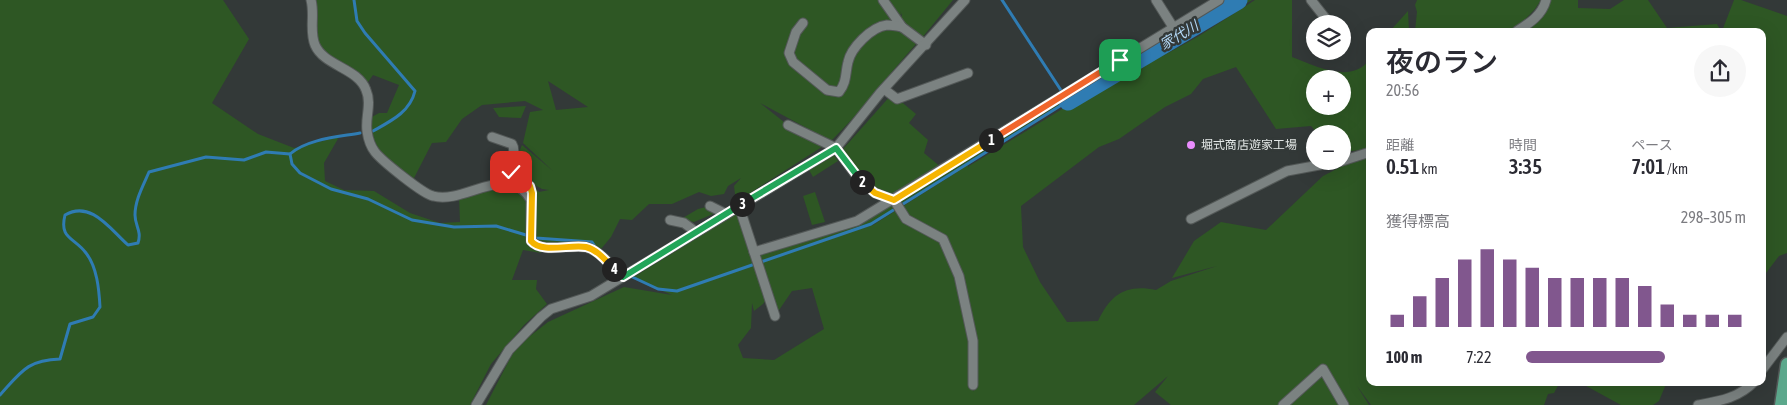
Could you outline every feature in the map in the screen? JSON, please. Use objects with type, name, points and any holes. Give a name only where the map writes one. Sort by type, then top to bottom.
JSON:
[{"type":"main road","points":[[1781,405],[1787,364]]},
{"type":"street","points":[[311,0],[312,35],[320,54],[358,78],[366,88],[369,102],[367,131],[376,153],[421,190],[432,196],[448,198],[496,184],[510,183],[519,186],[531,200]]},
{"type":"street","points":[[883,0],[902,27],[926,45]]},
{"type":"street","points":[[476,405],[509,350],[551,309],[591,296],[836,148],[884,90],[965,0]]},
{"type":"street","points":[[1156,0],[1173,28]]},
{"type":"street","points":[[755,254],[858,220],[895,201],[1219,0]]},
{"type":"street","points":[[1311,0],[1323,15]]},
{"type":"street","points":[[1522,28],[1535,19],[1544,7],[1546,0]]},
{"type":"street","points":[[803,23],[792,41],[789,53],[793,62],[827,90],[839,92],[845,85],[848,62],[853,49],[877,28],[887,25],[902,27]]},
{"type":"street","points":[[884,90],[897,99],[968,73]]},
{"type":"street","points":[[788,124],[836,148],[861,182],[875,193],[895,201],[906,219],[943,239],[949,249],[959,276],[973,340],[973,384]]},
{"type":"street","points":[[492,137],[512,144],[515,152],[511,172],[513,176],[530,186],[531,240],[534,244],[542,246],[585,247],[593,250],[627,275]]},
{"type":"street","points":[[1351,158],[1366,153]]},
{"type":"street","points":[[1191,219],[1287,171],[1306,168]]},
{"type":"street","points":[[710,206],[726,214]]},
{"type":"street","points":[[739,206],[775,316]]},
{"type":"street","points":[[670,220],[684,223],[696,232]]},
{"type":"street","points":[[1766,364],[1787,337]]},
{"type":"street","points":[[1283,405],[1323,369],[1344,405]]},
{"type":"street","points":[[1698,405],[1715,403],[1730,398],[1750,386]]},
{"type":"green space","points":[[0,0],[223,0],[249,39],[212,103],[258,134],[294,148],[339,137],[324,163],[325,181],[344,190],[374,191],[410,213],[440,223],[460,222],[459,196],[480,189],[534,188],[539,192],[549,190],[542,189],[511,172],[522,145],[553,171],[523,143],[530,112],[543,110],[525,101],[482,105],[462,119],[446,142],[432,143],[413,180],[383,154],[374,140],[371,130],[370,118],[379,113],[387,113],[399,85],[373,75],[366,85],[315,46],[312,0],[953,0],[921,39],[900,19],[902,15],[900,11],[901,14],[895,28],[901,30],[916,44],[831,141],[760,103],[784,122],[825,145],[736,202],[734,186],[741,178],[728,186],[724,194],[711,196],[699,192],[672,204],[649,204],[632,220],[620,219],[611,237],[601,249],[591,245],[541,246],[541,253],[523,250],[512,280],[537,280],[536,289],[547,304],[524,325],[491,364],[470,405],[0,405]],"holes":[[[548,81],[588,107],[556,110]]]},
{"type":"green space","points":[[1220,0],[1252,0],[1161,57],[1199,36],[1255,0],[1292,0],[1292,57],[1329,70],[1306,70],[1306,115],[1351,115],[1351,71],[1362,67],[1366,63],[1366,149],[1351,151],[1351,125],[1306,125],[1276,129],[1236,67],[1203,79],[1191,94],[1165,107],[1119,139],[1099,147],[1021,206],[1023,247],[1040,282],[1067,322],[1098,321],[1108,304],[1121,293],[1136,289],[1156,290],[1171,281],[1217,266],[1172,278],[1194,241],[1221,222],[1266,230],[1323,176],[1335,170],[1351,170],[1351,162],[1366,154],[1366,386],[1558,386],[1554,393],[1548,394],[1544,405],[1371,405],[1357,386],[1369,405],[1171,405],[1155,392],[1168,376],[1134,405],[486,405],[516,347],[548,322],[624,287],[672,295],[632,278],[738,213],[752,251],[833,229],[894,200],[871,185],[856,172],[845,157],[843,149],[892,94],[916,114],[909,123],[928,140],[924,153],[942,168]],"holes":[[[1072,103],[873,225],[863,228],[1056,107]],[[953,259],[971,307],[977,379],[973,392],[973,355],[965,323],[964,299]],[[812,288],[824,329],[774,360],[743,358],[738,345],[751,328],[752,303],[754,311],[768,297],[775,316],[792,291]]]},
{"type":"green space","points":[[1417,0],[1541,0],[1517,28],[1415,28],[1417,12],[1415,5]]},
{"type":"green space","points":[[1546,0],[1578,0],[1578,8],[1610,9],[1624,0],[1648,0],[1667,28],[1520,28],[1535,19]]},
{"type":"green space","points":[[1734,0],[1741,0],[1787,16],[1787,253],[1779,256],[1766,273],[1766,28],[1723,28]]},
{"type":"green space","points":[[1408,11],[1409,28],[1393,28]]},
{"type":"green space","points":[[1717,24],[1719,28],[1667,28]]},
{"type":"green space","points":[[526,106],[521,118],[499,117],[493,108]]},
{"type":"green space","points":[[834,155],[838,161],[813,177],[809,170]]},
{"type":"green space","points":[[815,192],[825,222],[812,225],[803,196]]},
{"type":"green space","points":[[710,206],[718,212],[694,222],[681,219],[698,209]]},
{"type":"green space","points":[[1586,386],[1665,386],[1659,401],[1653,405],[1621,405]]},
{"type":"waterway","points":[[354,0],[357,21],[365,33],[415,91],[409,105],[399,115],[373,131]]},
{"type":"waterway","points":[[628,275],[658,289],[677,291],[871,224],[1068,101],[1002,0]]},
{"type":"waterway","name":"家代川","points":[[1068,101],[1238,0]]},
{"type":"waterway","points":[[0,395],[20,374],[32,365],[60,359],[70,324],[93,317],[100,307],[93,265],[86,253],[66,233],[64,229],[65,215],[74,211],[92,214],[100,218],[128,245],[138,243],[139,232],[135,219],[135,209],[149,172],[206,157],[244,160],[266,152],[290,154],[314,142],[360,133]]},
{"type":"waterway","points":[[290,154],[292,164],[300,173],[331,189],[368,199],[412,220],[454,227],[496,226],[536,238],[592,242],[596,248]]},
{"type":"place","name":"堀式商店遊家工場","points":[[1191,145]]},
{"type":"route","points":[[511,172],[513,176],[530,186],[532,193],[531,241],[534,244],[542,246],[585,247],[599,254],[623,277],[836,148],[861,182],[875,193],[894,200],[1120,60]]}]
